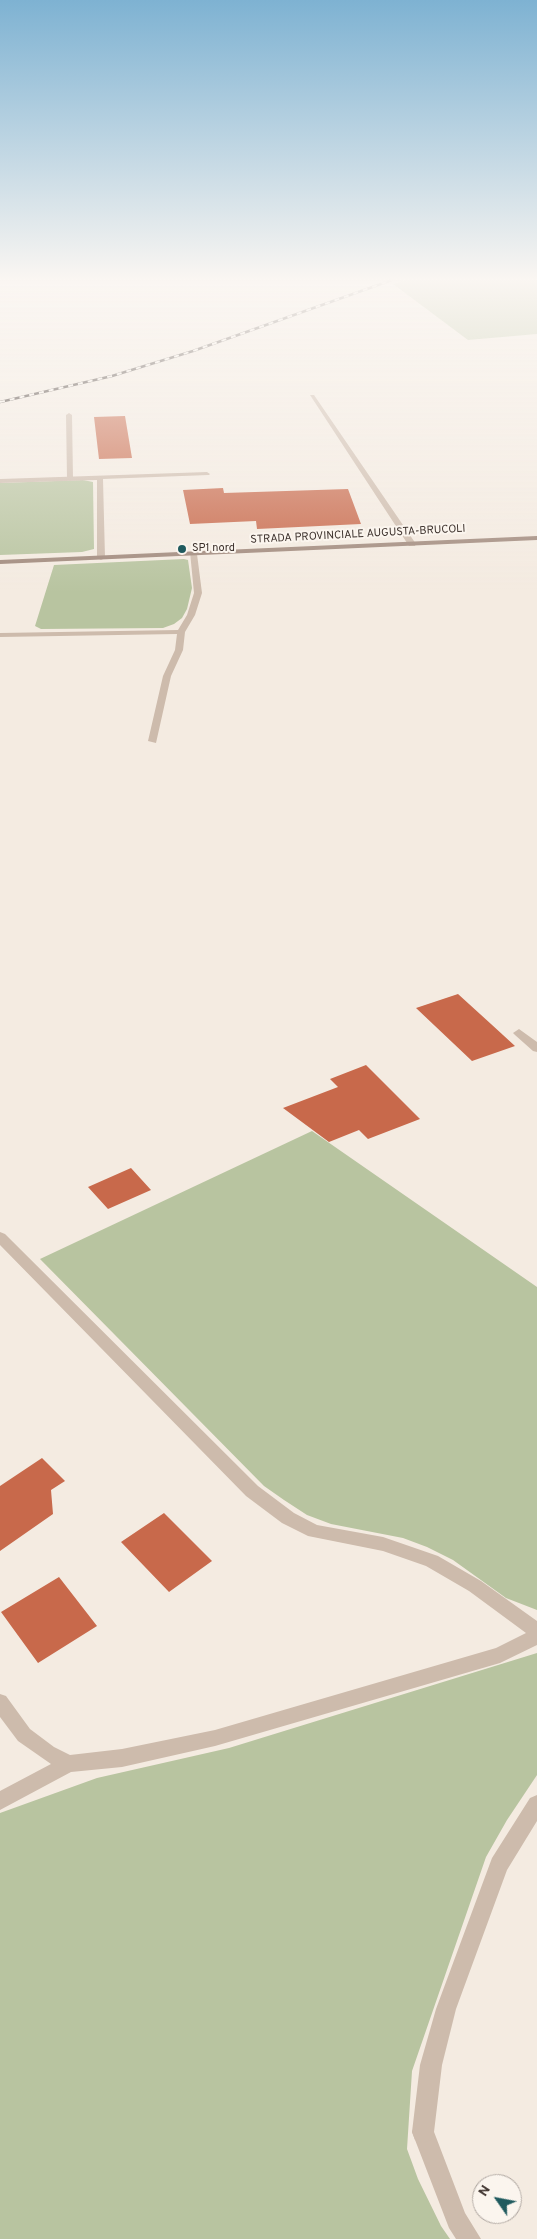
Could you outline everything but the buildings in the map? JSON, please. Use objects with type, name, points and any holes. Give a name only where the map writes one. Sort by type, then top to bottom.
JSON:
[{"type":"main road","name":"STRADA PROVINCIALE AUGUSTA-BRUCOLI","points":[[0,562],[537,538]]},
{"type":"street","points":[[312,396],[412,544]]},
{"type":"street","points":[[69,414],[70,479]]},
{"type":"street","points":[[0,481],[208,474]]},
{"type":"street","points":[[100,478],[102,558]]},
{"type":"street","points":[[153,741],[167,676],[178,650],[181,632],[191,615],[198,593],[193,554]]},
{"type":"street","points":[[0,635],[181,632]]},
{"type":"street","points":[[519,1033],[537,1048]]},
{"type":"street","points":[[0,1237],[252,1491],[288,1518],[314,1531],[382,1544],[432,1561],[475,1586],[537,1631]]},
{"type":"street","points":[[0,1801],[69,1764],[122,1758],[215,1738],[500,1655],[537,1636]]},
{"type":"street","points":[[0,1702],[24,1735],[48,1753],[69,1764]]},
{"type":"street","points":[[470,2239],[457,2220],[423,2132],[431,2065],[446,2009],[499,1865],[537,1804]]},
{"type":"green space","points":[[83,480],[93,482],[94,549],[82,552],[0,555],[0,483]]},
{"type":"green space","points":[[188,560],[192,588],[187,609],[182,618],[174,624],[163,628],[41,629],[35,626],[54,565]]},
{"type":"green space","points":[[312,1131],[537,1287],[537,1610],[506,1598],[453,1560],[427,1547],[403,1538],[331,1524],[307,1515],[264,1486],[40,1259]]},
{"type":"green space","points":[[537,1653],[537,1775],[507,1820],[486,1857],[412,2071],[407,2149],[418,2179],[441,2226],[450,2239],[0,2239],[0,1813],[97,1778],[229,1748]]},
{"type":"railway","points":[[0,402],[75,384]]},
{"type":"place","name":"SP1 nord","points":[[182,549]]}]
